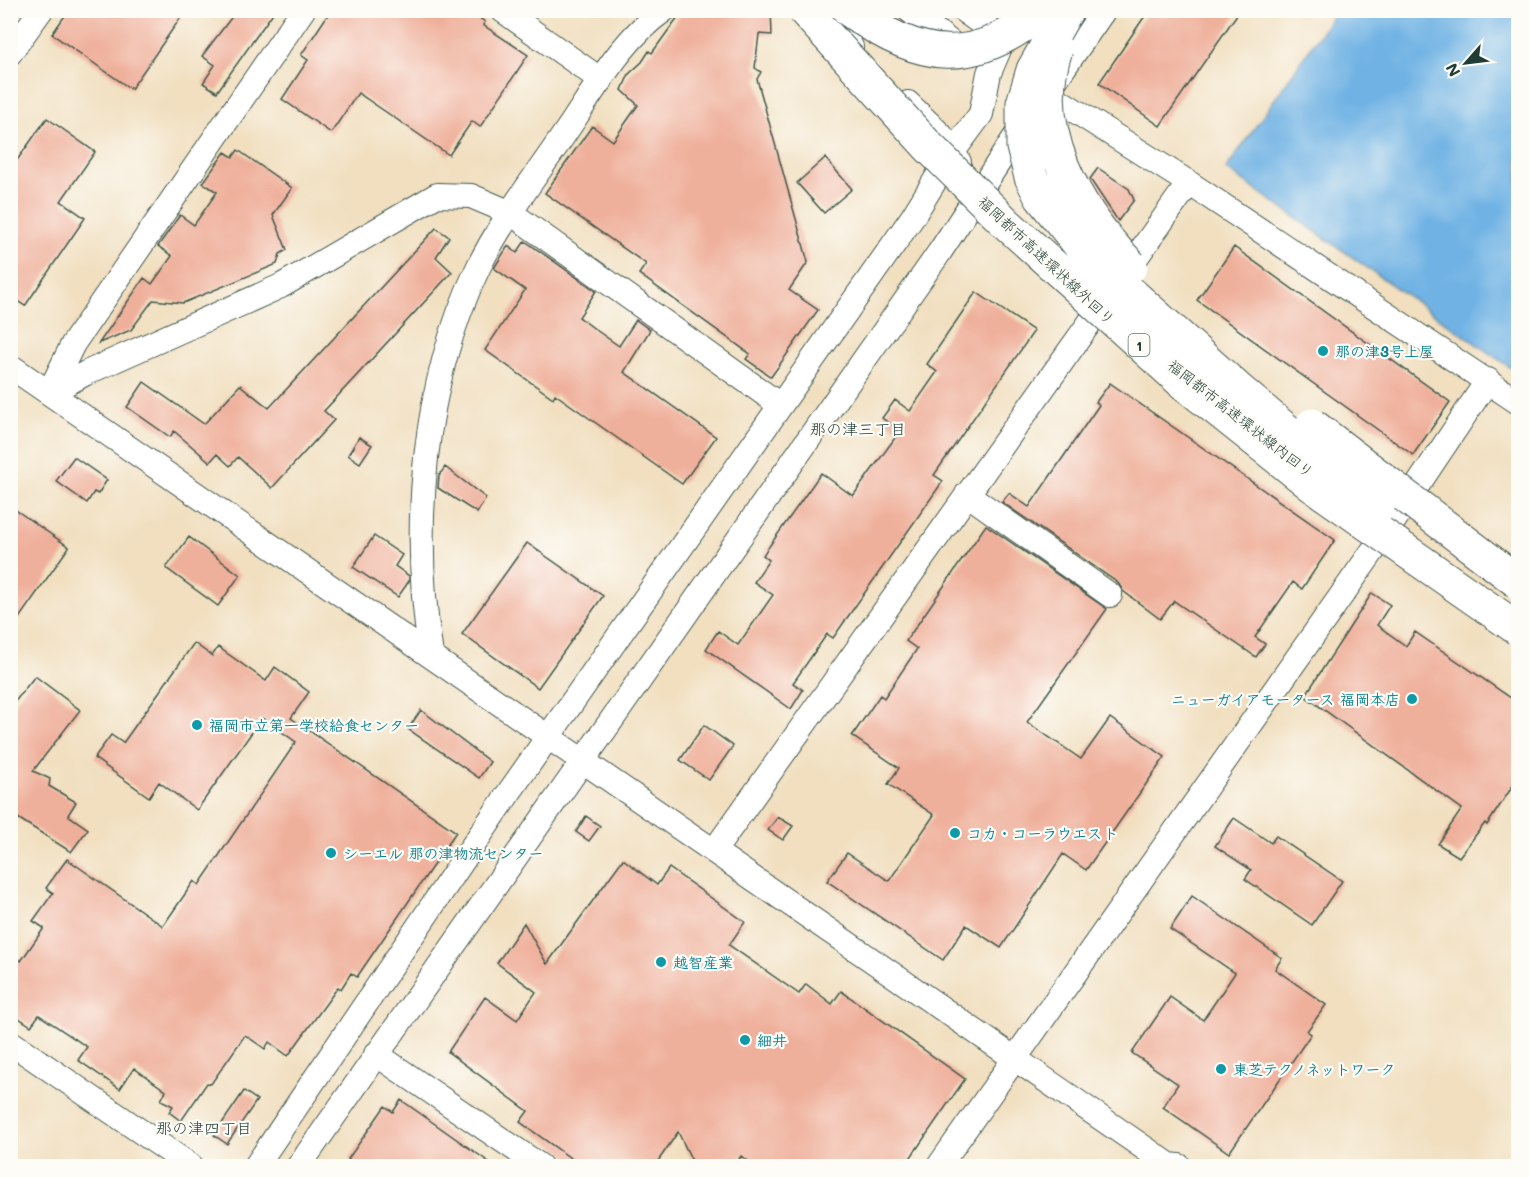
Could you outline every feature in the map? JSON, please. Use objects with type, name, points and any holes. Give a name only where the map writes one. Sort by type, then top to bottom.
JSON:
[{"type":"highway","name":"福岡都市高速環状線外回り","points":[[804,10],[928,147],[1126,334],[1265,451],[1518,629]]},
{"type":"highway","name":"福岡都市高速環状線内回り","points":[[810,10],[941,150],[1071,276],[1125,324],[1229,411],[1319,480],[1518,620]]},
{"type":"highway","points":[[848,10],[892,39],[925,50],[950,52],[975,48],[1004,39],[1044,10]]},
{"type":"highway","points":[[1067,10],[1033,70],[1022,116],[1023,147],[1031,177],[1060,223],[1086,253],[1238,390],[1368,500],[1518,603]]},
{"type":"highway","points":[[1074,10],[1053,58],[1050,80],[1052,127],[1069,183],[1102,236],[1152,288],[1257,381],[1518,582]]},
{"type":"street","points":[[10,53],[41,10]]},
{"type":"street","points":[[49,393],[73,344],[303,10]]},
{"type":"street","points":[[502,10],[602,80]]},
{"type":"street","points":[[430,656],[426,626],[422,513],[434,407],[451,336],[479,267],[511,213],[629,43],[664,10]]},
{"type":"street","points":[[830,10],[854,52],[941,135],[952,153],[980,188],[996,203],[1054,278],[1094,315],[1518,620]]},
{"type":"street","points":[[909,10],[989,73]]},
{"type":"street","points":[[963,10],[1003,39]]},
{"type":"street","points":[[256,1167],[548,737],[912,218],[952,153],[981,114],[989,73],[1003,39],[1019,10]]},
{"type":"street","points":[[299,1167],[939,253],[980,188],[1104,10]]},
{"type":"street","points":[[1047,93],[1189,183],[1518,402]]},
{"type":"street","points":[[714,851],[1189,183]]},
{"type":"street","points":[[49,393],[86,373],[281,286],[437,195],[471,195],[511,213],[780,405]]},
{"type":"street","points":[[10,366],[1172,1166]]},
{"type":"street","points":[[939,1167],[1389,528],[1488,380]]},
{"type":"street","points":[[967,494],[1110,595]]},
{"type":"street","points":[[10,1042],[191,1167]]},
{"type":"street","points":[[376,1054],[540,1167]]},
{"type":"water","points":[[1336,11],[1518,11],[1518,373],[1226,169]]},
{"type":"building","points":[[69,10],[186,10],[131,89],[52,34]]},
{"type":"building","points":[[237,10],[275,10],[217,92],[203,83],[215,65],[202,56]]},
{"type":"building","points":[[331,10],[468,10],[485,22],[483,25],[528,55],[480,127],[472,121],[449,155],[358,93],[331,133],[282,99],[308,60],[301,55]]},
{"type":"building","points":[[683,10],[771,10],[772,35],[759,34],[755,68],[761,72],[757,79],[808,262],[789,290],[818,310],[771,377],[746,359],[750,354],[639,274],[646,264],[545,193],[592,126],[613,141],[638,105],[622,90],[629,74],[642,62],[649,51],[652,53]]},
{"type":"building","points":[[1149,10],[1240,10],[1160,126],[1099,83]]},
{"type":"building","points":[[47,118],[95,152],[61,201],[85,218],[25,306],[10,296],[10,170]]},
{"type":"building","points":[[238,150],[292,188],[273,215],[287,250],[280,254],[277,264],[183,303],[153,300],[131,330],[99,343],[144,278],[152,284],[172,256],[158,246],[180,215],[194,225],[217,192],[203,183],[225,152],[233,157]]},
{"type":"building","points":[[825,158],[852,189],[824,213],[797,183]]},
{"type":"building","points":[[1098,168],[1129,189],[1134,200],[1118,221],[1090,179]]},
{"type":"building","points":[[436,228],[449,237],[436,257],[452,272],[324,411],[334,420],[272,488],[238,457],[230,466],[217,454],[210,462],[174,431],[170,437],[127,407],[144,382],[204,424],[240,385],[269,408]]},
{"type":"building","points":[[525,241],[596,291],[579,317],[596,330],[619,346],[636,320],[650,330],[624,372],[716,437],[682,484],[555,394],[553,398],[485,350],[525,290],[494,268],[508,246],[517,253]]},
{"type":"building","name":"那の津3号上屋","points":[[1234,247],[1450,402],[1413,455],[1197,300]]},
{"type":"building","points":[[976,292],[1034,331],[934,475],[943,481],[833,638],[827,634],[793,683],[803,690],[791,709],[706,649],[718,631],[738,645],[773,595],[754,582],[769,560],[763,555],[821,473],[853,496],[900,431],[882,418],[895,400],[910,411],[937,372],[927,364]]},
{"type":"building","points":[[1110,383],[1335,540],[1302,589],[1293,582],[1255,637],[1265,644],[1256,657],[1174,601],[1160,619],[1123,591],[1118,583],[1002,502],[1009,493],[1029,507],[1099,405],[1096,402]]},
{"type":"building","points":[[359,437],[372,445],[360,463],[348,455]]},
{"type":"building","points":[[74,457],[107,480],[98,494],[94,492],[87,503],[56,481]]},
{"type":"building","points":[[445,467],[486,498],[477,513],[438,488],[439,476]]},
{"type":"building","points":[[10,506],[69,547],[10,631]]},
{"type":"building","points":[[986,525],[1107,609],[1027,722],[1081,759],[1110,718],[1165,757],[1086,870],[1063,854],[1001,948],[966,925],[943,960],[827,881],[847,853],[889,881],[934,815],[888,784],[899,768],[852,736],[880,695],[884,698],[917,649],[906,641]]},
{"type":"building","points":[[374,536],[402,555],[395,566],[409,576],[409,581],[398,597],[353,567]]},
{"type":"building","points":[[189,537],[240,575],[218,606],[166,568]]},
{"type":"building","points":[[527,543],[603,596],[538,688],[462,634]]},
{"type":"building","name":"ニューガイアモータース 福岡本店","points":[[1372,593],[1390,605],[1377,625],[1406,646],[1415,632],[1518,703],[1518,778],[1487,825],[1485,823],[1459,857],[1438,844],[1462,809],[1305,696]]},
{"type":"building","points":[[194,643],[212,656],[218,647],[266,681],[275,667],[309,692],[291,718],[456,832],[357,977],[351,973],[341,989],[338,987],[288,1056],[269,1042],[265,1049],[245,1035],[211,1084],[207,1083],[181,1121],[169,1112],[173,1106],[161,1100],[166,1091],[134,1068],[120,1089],[78,1060],[87,1047],[39,1015],[31,1026],[10,1012],[10,954],[21,961],[44,928],[33,921],[53,893],[46,888],[67,859],[163,926],[194,881],[199,885],[296,742],[262,718],[197,810],[159,782],[149,797],[94,758],[111,735],[123,743]]},
{"type":"building","points":[[35,676],[80,710],[33,771],[50,779],[49,786],[76,802],[68,815],[88,829],[71,852],[10,813],[10,708]]},
{"type":"building","points":[[421,710],[490,762],[479,778],[408,729]]},
{"type":"building","points":[[704,725],[733,746],[709,780],[680,760]]},
{"type":"building","points":[[586,816],[600,826],[589,841],[576,832]]},
{"type":"building","points":[[778,817],[793,826],[783,840],[768,830]]},
{"type":"building","points":[[1234,818],[1271,843],[1276,836],[1342,881],[1312,925],[1245,879],[1251,870],[1215,846]]},
{"type":"building","points":[[623,859],[657,885],[669,868],[745,922],[729,945],[799,994],[806,984],[832,1004],[841,991],[965,1079],[904,1167],[757,1167],[741,1156],[734,1167],[695,1167],[678,1132],[654,1167],[583,1167],[520,1122],[528,1111],[448,1052],[485,997],[517,1020],[536,992],[497,963],[524,923],[547,964]]},
{"type":"building","name":"東芝テクノネットワーク","points":[[1192,896],[1282,958],[1275,969],[1326,1005],[1307,1031],[1311,1034],[1229,1153],[1163,1107],[1178,1084],[1132,1053],[1170,997],[1203,1020],[1235,973],[1170,929]]},
{"type":"building","points":[[244,1091],[257,1100],[227,1144],[214,1135]]},
{"type":"building","points":[[401,1100],[496,1167],[359,1167],[348,1159],[385,1106],[393,1112]]},
{"type":"place","name":"那の津3号上屋","points":[[1323,351]]},
{"type":"place","name":"ニューガイアモータース 福岡本店","points":[[1412,699]]},
{"type":"place","name":"福岡市立第一学校給食センター","points":[[197,725]]},
{"type":"place","name":"コカ・コーラウエスト","points":[[955,833]]},
{"type":"place","name":"シーエル 那の津物流センター","points":[[331,853]]},
{"type":"place","name":"越智産業","points":[[661,962]]},
{"type":"place","name":"細井","points":[[745,1040]]},
{"type":"place","name":"東芝テクノネットワーク","points":[[1221,1069]]},
{"type":"district","name":"那の津三丁目","points":[[858,428]]},
{"type":"district","name":"那の津四丁目","points":[[204,1127]]}]
